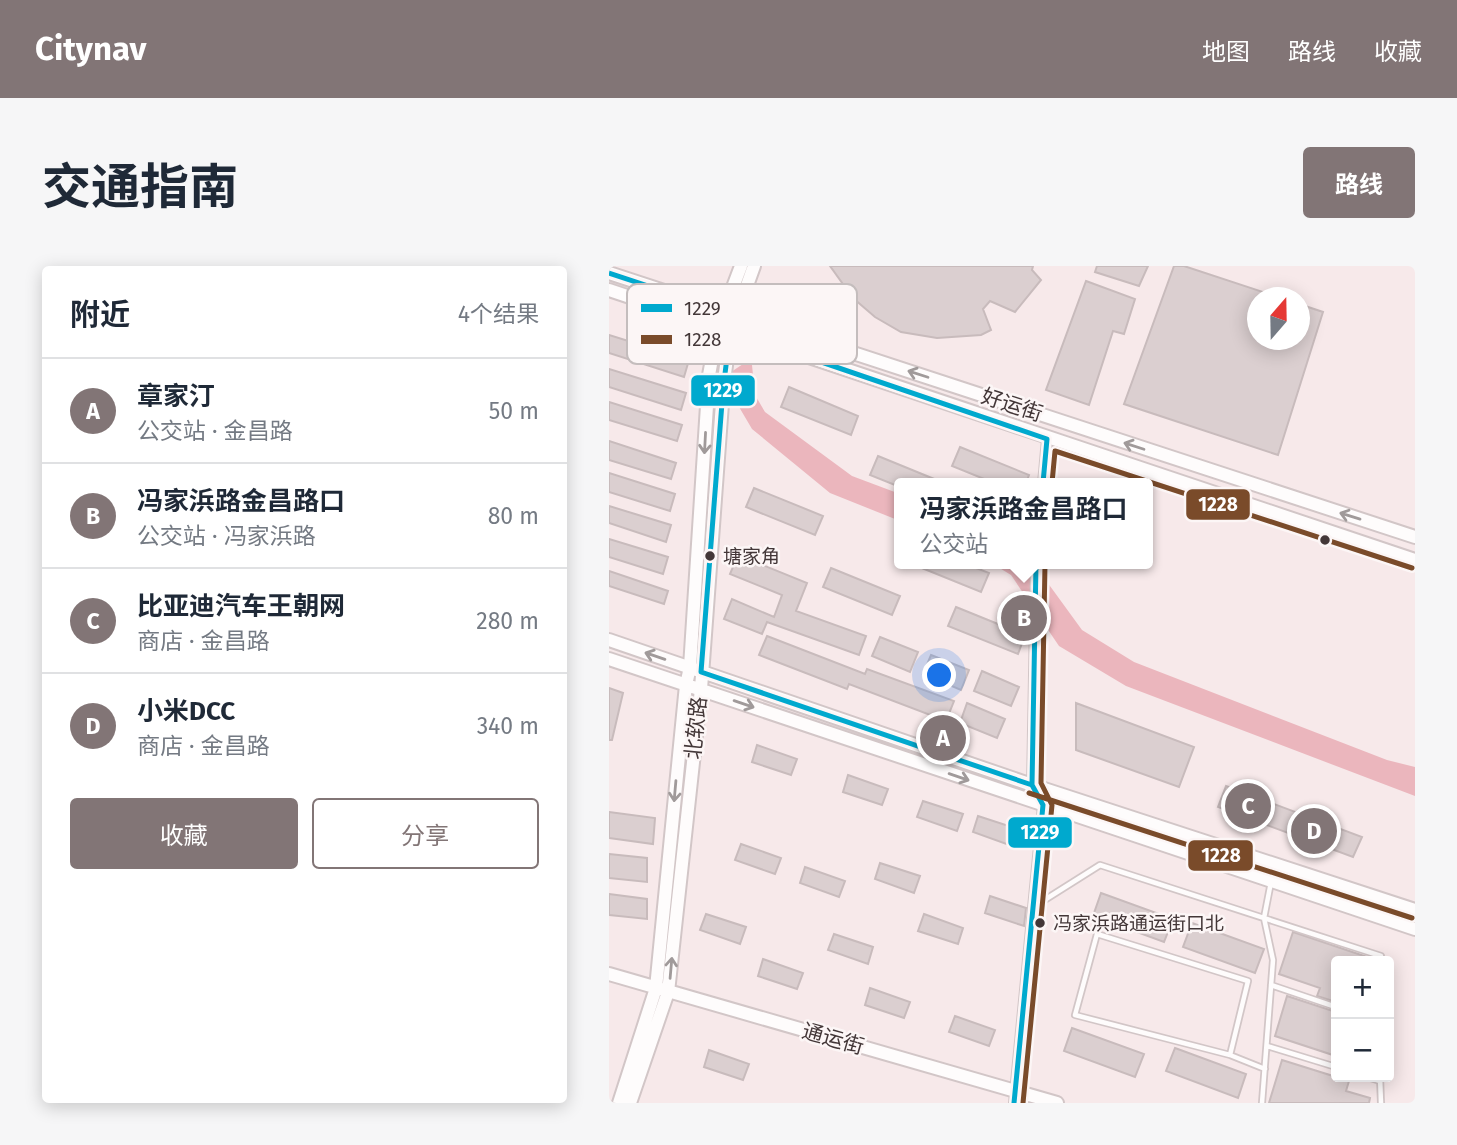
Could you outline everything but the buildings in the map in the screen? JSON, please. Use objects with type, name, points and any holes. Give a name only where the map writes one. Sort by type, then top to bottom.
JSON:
[{"type":"street","name":"北软路","points":[[737,284],[741,266]]},
{"type":"street","name":"北软路","points":[[745,284],[754,266]]},
{"type":"street","name":"好运街","points":[[609,273],[642,284]]},
{"type":"street","name":"好运街","points":[[609,290],[627,296]]},
{"type":"street","name":"好运街","points":[[857,355],[1415,537]]},
{"type":"street","name":"北软路","points":[[630,1103],[662,990],[701,689],[696,670],[721,364]]},
{"type":"street","name":"好运街","points":[[825,364],[1415,561]]},
{"type":"street","points":[[1043,478],[1047,439]]},
{"type":"street","points":[[1015,1097],[1043,805],[1032,785],[1036,569]]},
{"type":"street","points":[[609,640],[1032,785],[1415,910]]},
{"type":"street","points":[[609,659],[1415,929]]},
{"type":"street","name":"北软路","points":[[619,1103],[662,990],[685,685],[696,670]]},
{"type":"street","name":"通运街","points":[[609,974],[1015,1097],[1057,1103]]},
{"type":"lane","points":[[1033,907],[1100,865],[1381,956]]},
{"type":"lane","points":[[1262,1103],[1273,960],[1265,918],[1271,881]]},
{"type":"lane","points":[[1230,1055],[1248,981],[1097,934],[1075,1015],[1230,1055],[1265,1069]]},
{"type":"lane","points":[[1271,985],[1331,1005]]},
{"type":"lane","points":[[1267,1045],[1331,1065]]},
{"type":"lane","points":[[1380,1082],[1381,1103]]},
{"type":"shaded area","points":[[743,364],[752,365],[755,395],[765,412],[852,476],[894,492],[894,519],[830,493],[752,429],[732,395],[731,372]]},
{"type":"shaded area","points":[[1001,569],[1038,569],[1082,630],[1134,662],[1387,760],[1415,767],[1415,796],[1126,686],[1059,646],[1011,575]]},
{"type":"transit line","name":"1229","points":[[609,273],[642,284]]},
{"type":"transit line","name":"1229","points":[[726,364],[701,672],[1032,785]]},
{"type":"transit line","name":"1229","points":[[827,364],[1047,439],[1043,478]]},
{"type":"transit line","name":"1228","points":[[1052,478],[1055,451],[1137,478]]},
{"type":"transit line","name":"1228","points":[[1153,483],[1412,568]]},
{"type":"transit line","name":"1229","points":[[1014,1103],[1043,805],[1032,785],[1036,569]]},
{"type":"transit line","name":"1228","points":[[1023,1103],[1052,805],[1041,783],[1045,569]]},
{"type":"transit line","name":"1228","points":[[1029,793],[1412,918]]},
{"type":"place","name":"塘家角","points":[[710,556]]},
{"type":"place","name":"冯家浜路金昌路口","points":[[1024,618]]},
{"type":"place","name":"章家汀","points":[[943,738]]},
{"type":"place","name":"比亚迪汽车王朝网","points":[[1248,806]]},
{"type":"place","name":"小米DCC","points":[[1314,831]]},
{"type":"place","name":"冯家浜路通运街口北","points":[[1040,923]]}]
